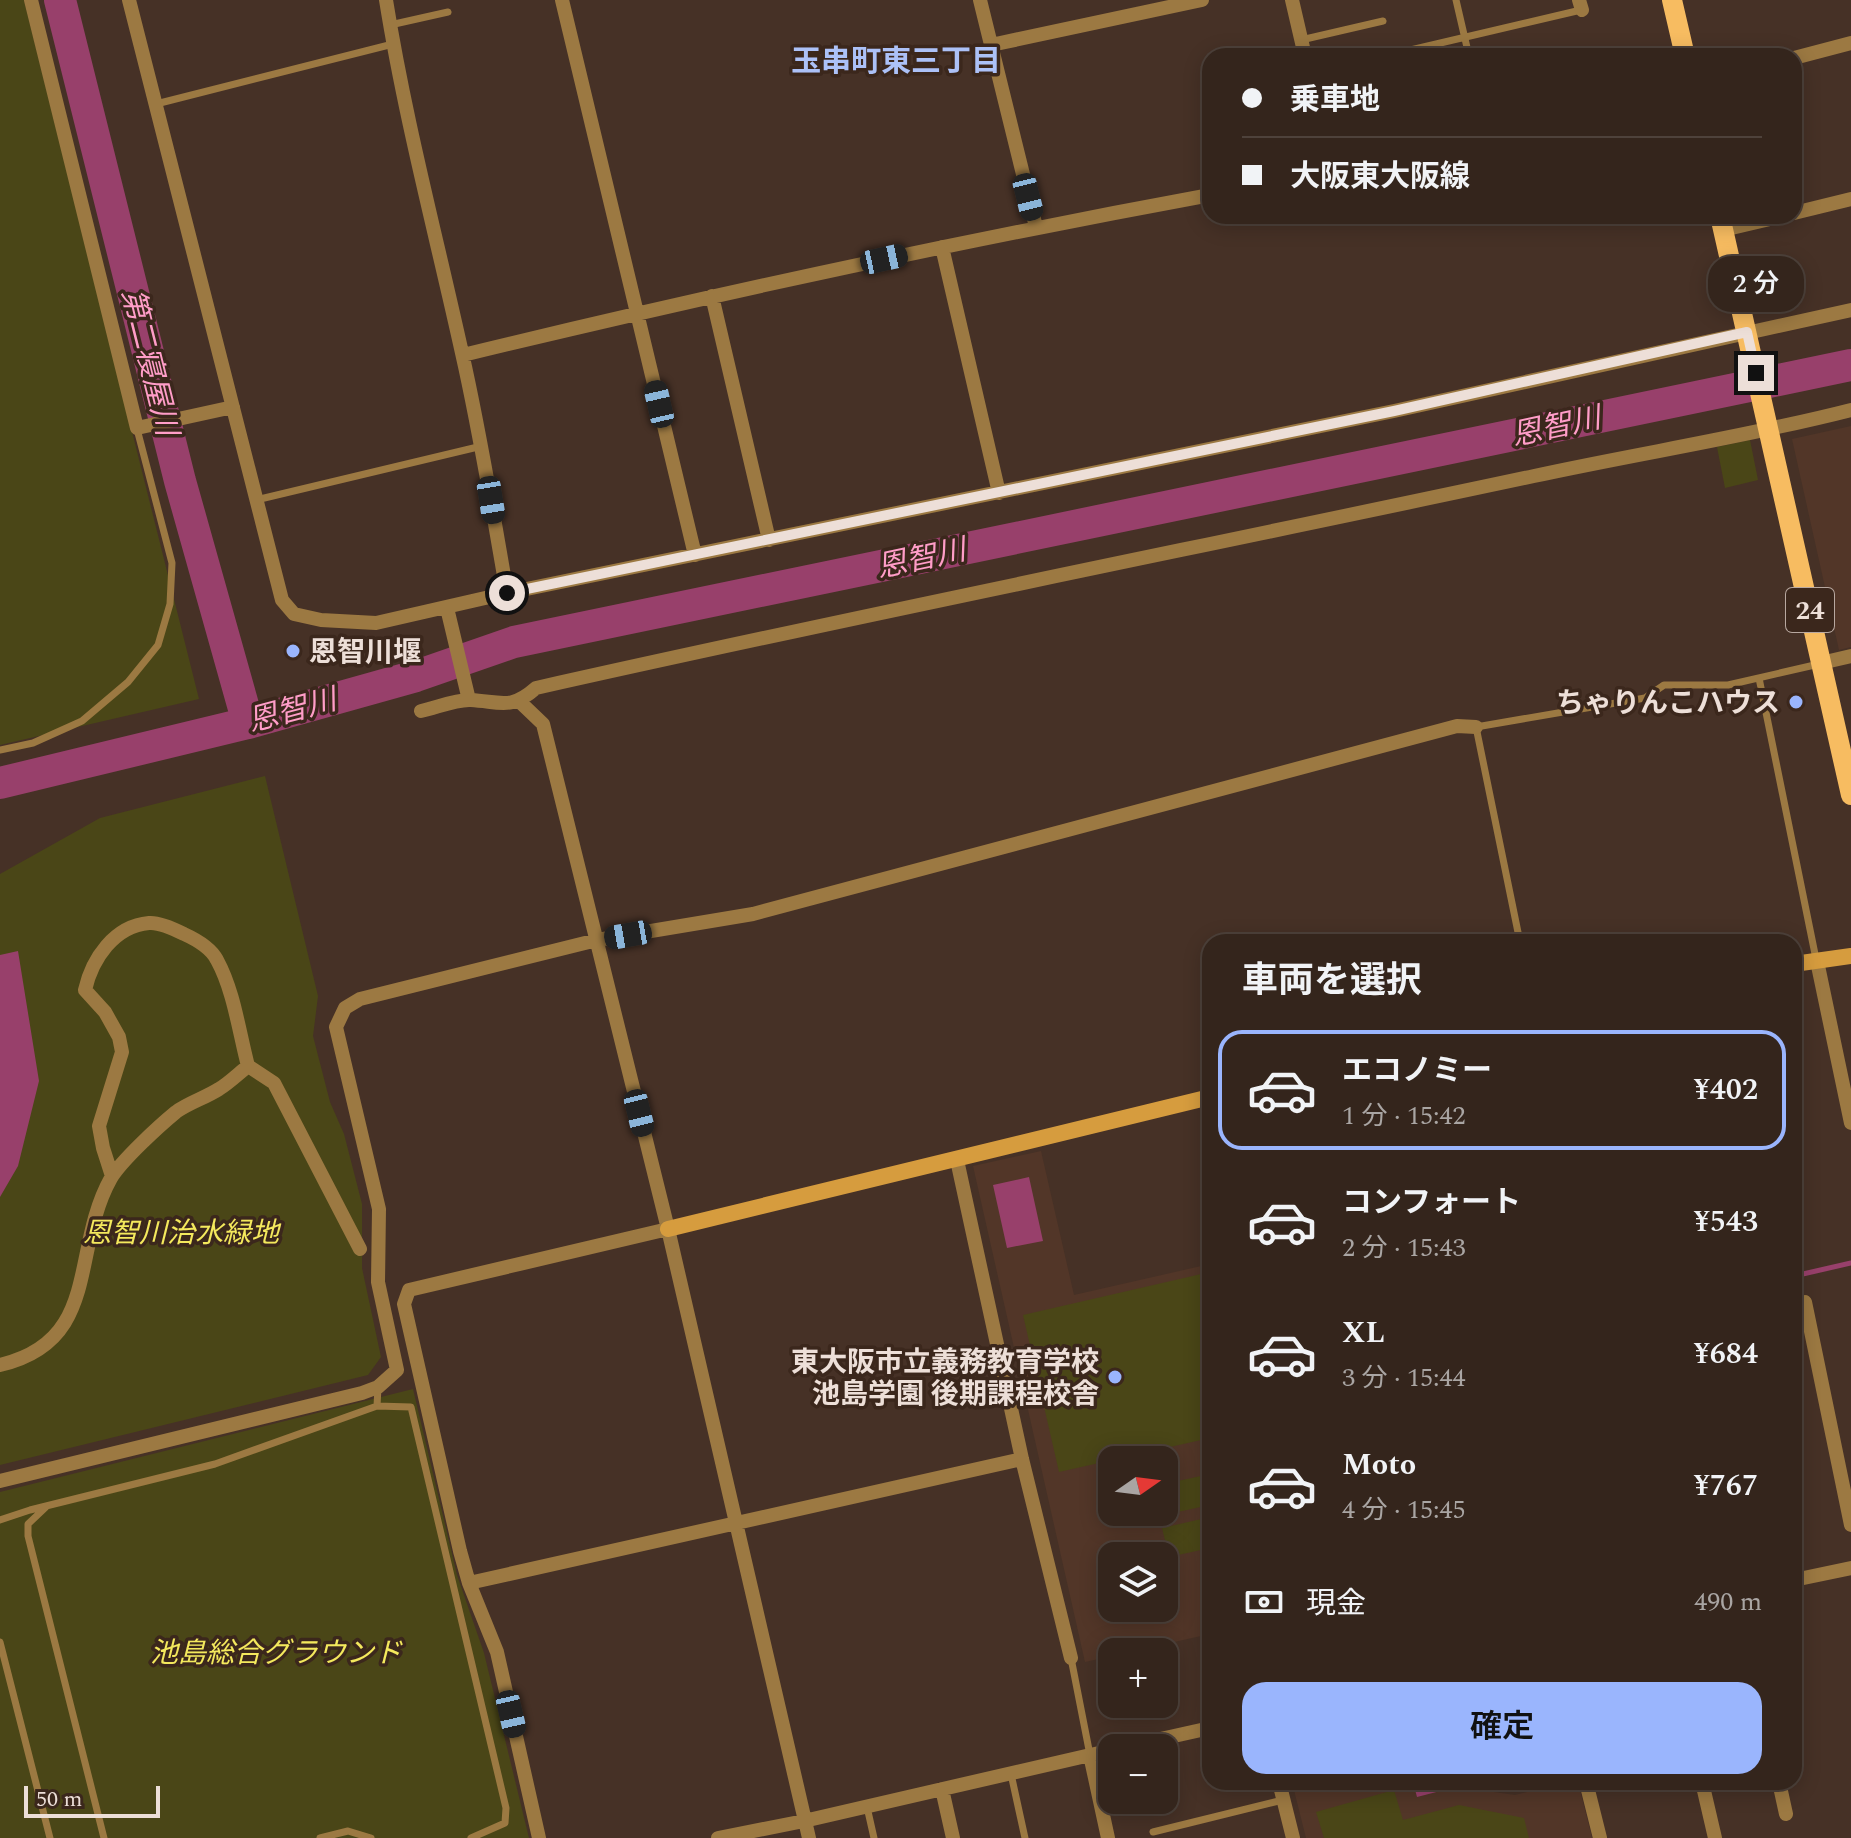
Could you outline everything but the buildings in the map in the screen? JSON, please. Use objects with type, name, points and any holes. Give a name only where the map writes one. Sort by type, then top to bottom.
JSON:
[{"type":"main road","points":[[1672,0],[1683,48]]},
{"type":"main road","name":"24","points":[[1722,224],[1851,795]]},
{"type":"street","points":[[31,0],[137,428],[233,407]]},
{"type":"street","points":[[129,0],[282,600],[294,614],[321,620],[376,623],[507,593],[1748,336],[1851,310]]},
{"type":"street","points":[[386,0],[401,91],[482,446],[507,593]]},
{"type":"street","points":[[562,0],[695,555]]},
{"type":"street","points":[[980,0],[1036,227]]},
{"type":"street","points":[[991,45],[1202,0]]},
{"type":"street","points":[[1292,0],[1303,48]]},
{"type":"street","points":[[1802,56],[1851,43]]},
{"type":"street","points":[[463,355],[637,312],[1036,227],[1202,196]]},
{"type":"street","points":[[1802,211],[1851,199]]},
{"type":"street","points":[[942,247],[999,493]]},
{"type":"street","points":[[712,296],[769,540]]},
{"type":"street","points":[[421,711],[469,700],[485,704],[520,702],[536,688],[803,628],[1851,410]]},
{"type":"street","points":[[447,608],[469,700]]},
{"type":"street","points":[[1821,663],[1851,656]]},
{"type":"street","points":[[520,702],[543,724],[668,1229],[809,1838]]},
{"type":"street","points":[[397,1370],[378,1282],[379,1209],[336,1027],[345,1008],[360,999],[597,940],[753,914],[1457,726],[1476,727]]},
{"type":"street","points":[[112,1176],[99,1126],[122,1052],[119,1037],[105,1012],[85,990],[95,959],[110,943],[129,928],[151,922],[195,939],[216,957],[230,993],[248,1066],[274,1083],[360,1249]]},
{"type":"street","points":[[1802,963],[1851,956]]},
{"type":"street","points":[[1817,961],[1851,1123]]},
{"type":"street","points":[[0,1365],[35,1352],[53,1341],[64,1327],[74,1304],[94,1219],[112,1176],[177,1111],[221,1088],[248,1066]]},
{"type":"street","points":[[536,1837],[497,1652],[469,1583],[404,1304],[409,1290],[1202,1099]]},
{"type":"street","points":[[957,1160],[1022,1459],[1071,1658]]},
{"type":"street","points":[[1805,1302],[1851,1525]]},
{"type":"street","points":[[397,1370],[423,1382]]},
{"type":"street","points":[[0,1481],[378,1387],[397,1370]]},
{"type":"street","points":[[469,1583],[1022,1459]]},
{"type":"street","points":[[1802,1578],[1851,1568]]},
{"type":"street","points":[[1178,1735],[1202,1730]]},
{"type":"street","points":[[718,1838],[1098,1753]]},
{"type":"street","points":[[1090,1755],[1108,1838]]},
{"type":"street","points":[[942,1789],[953,1838]]},
{"type":"street","points":[[1281,1790],[1293,1838]]},
{"type":"street","points":[[1588,1790],[1600,1838]]},
{"type":"street","points":[[1704,1790],[1715,1838]]},
{"type":"street","points":[[1781,1790],[1786,1814]]},
{"type":"lane","points":[[1456,0],[1467,48]]},
{"type":"lane","points":[[1418,48],[1580,5]]},
{"type":"lane","points":[[390,25],[448,12]]},
{"type":"lane","points":[[1301,40],[1383,21]]},
{"type":"lane","points":[[156,104],[393,44]]},
{"type":"lane","points":[[0,750],[33,743],[82,721],[128,682],[158,645],[170,604],[172,563],[137,428]]},
{"type":"lane","points":[[256,500],[482,446]]},
{"type":"lane","points":[[1518,934],[1476,727],[1645,698],[1664,685],[1728,685],[1821,663]]},
{"type":"lane","points":[[1759,678],[1817,961]]},
{"type":"lane","points":[[377,1406],[378,1387]]},
{"type":"lane","points":[[0,1520],[215,1464],[377,1406],[411,1407],[506,1808],[505,1823],[471,1838]]},
{"type":"lane","points":[[47,1506],[28,1524],[28,1536],[104,1838]]},
{"type":"lane","points":[[0,1642],[50,1838]]},
{"type":"lane","points":[[1071,1658],[1090,1755]]},
{"type":"lane","points":[[1010,1773],[1025,1838]]},
{"type":"lane","points":[[1153,1832],[1284,1800]]},
{"type":"lane","points":[[867,1807],[874,1838]]},
{"type":"lane","points":[[320,1838],[348,1831],[371,1838]]},
{"type":"shaded area","points":[[1851,426],[1851,647],[1839,650],[1792,439]]},
{"type":"shaded area","points":[[18,951],[39,1081],[18,1166],[0,1197],[0,955]]},
{"type":"shaded area","name":"東大阪市立義務教育学校 池島学園 後期課程校舎","points":[[1041,1151],[1074,1295],[1202,1266],[1202,1636],[1178,1641],[1178,1638],[1098,1638],[1098,1659],[1085,1662],[973,1166]]},
{"type":"shaded area","points":[[1029,1177],[1043,1241],[1007,1248],[993,1185]]},
{"type":"shaded area","points":[[1294,1790],[1480,1790],[1515,1795],[1535,1790],[1580,1790],[1592,1838],[1306,1838]]},
{"type":"shaded area","points":[[1415,1790],[1444,1790],[1417,1797]]},
{"type":"green space","points":[[0,0],[24,0],[199,699],[0,745]]},
{"type":"green space","points":[[1750,440],[1758,480],[1725,488],[1717,447]]},
{"type":"green space","name":"恩智川治水緑地","points":[[265,776],[318,996],[313,1036],[362,1204],[362,1268],[381,1357],[368,1375],[0,1465],[0,874],[100,818]]},
{"type":"green space","points":[[1202,1274],[1202,1440],[1174,1446],[1098,1446],[1098,1463],[1059,1472],[1023,1315]]},
{"type":"green space","name":"池島総合グラウンド","points":[[413,1389],[457,1575],[484,1653],[529,1838],[0,1838],[0,1492]]},
{"type":"green space","points":[[1202,1476],[1202,1507],[1178,1512],[1178,1481]]},
{"type":"green space","points":[[1202,1519],[1202,1550],[1178,1555],[1178,1542],[1165,1542],[1162,1528]]},
{"type":"green space","points":[[1394,1790],[1403,1820],[1459,1805],[1524,1818],[1529,1838],[1324,1838],[1316,1812]]},
{"type":"waterway","name":"第二寝屋川","points":[[60,0],[180,481],[248,723]]},
{"type":"waterway","name":"恩智川","points":[[0,783],[248,723],[416,676],[514,642],[1851,365]]},
{"type":"waterway","points":[[1802,1274],[1851,1263]]},
{"type":"place","name":"恩智川堰","points":[[293,651]]},
{"type":"place","name":"ちゃりんこハウス","points":[[1796,702]]},
{"type":"place","name":"東大阪市立義務教育学校 池島学園 後期課程校舎","points":[[1115,1377]]},
{"type":"district","name":"玉串町東三丁目","points":[[896,61]]},
{"type":"route","points":[[507,593],[1394,411],[1747,332],[1756,373]]}]
